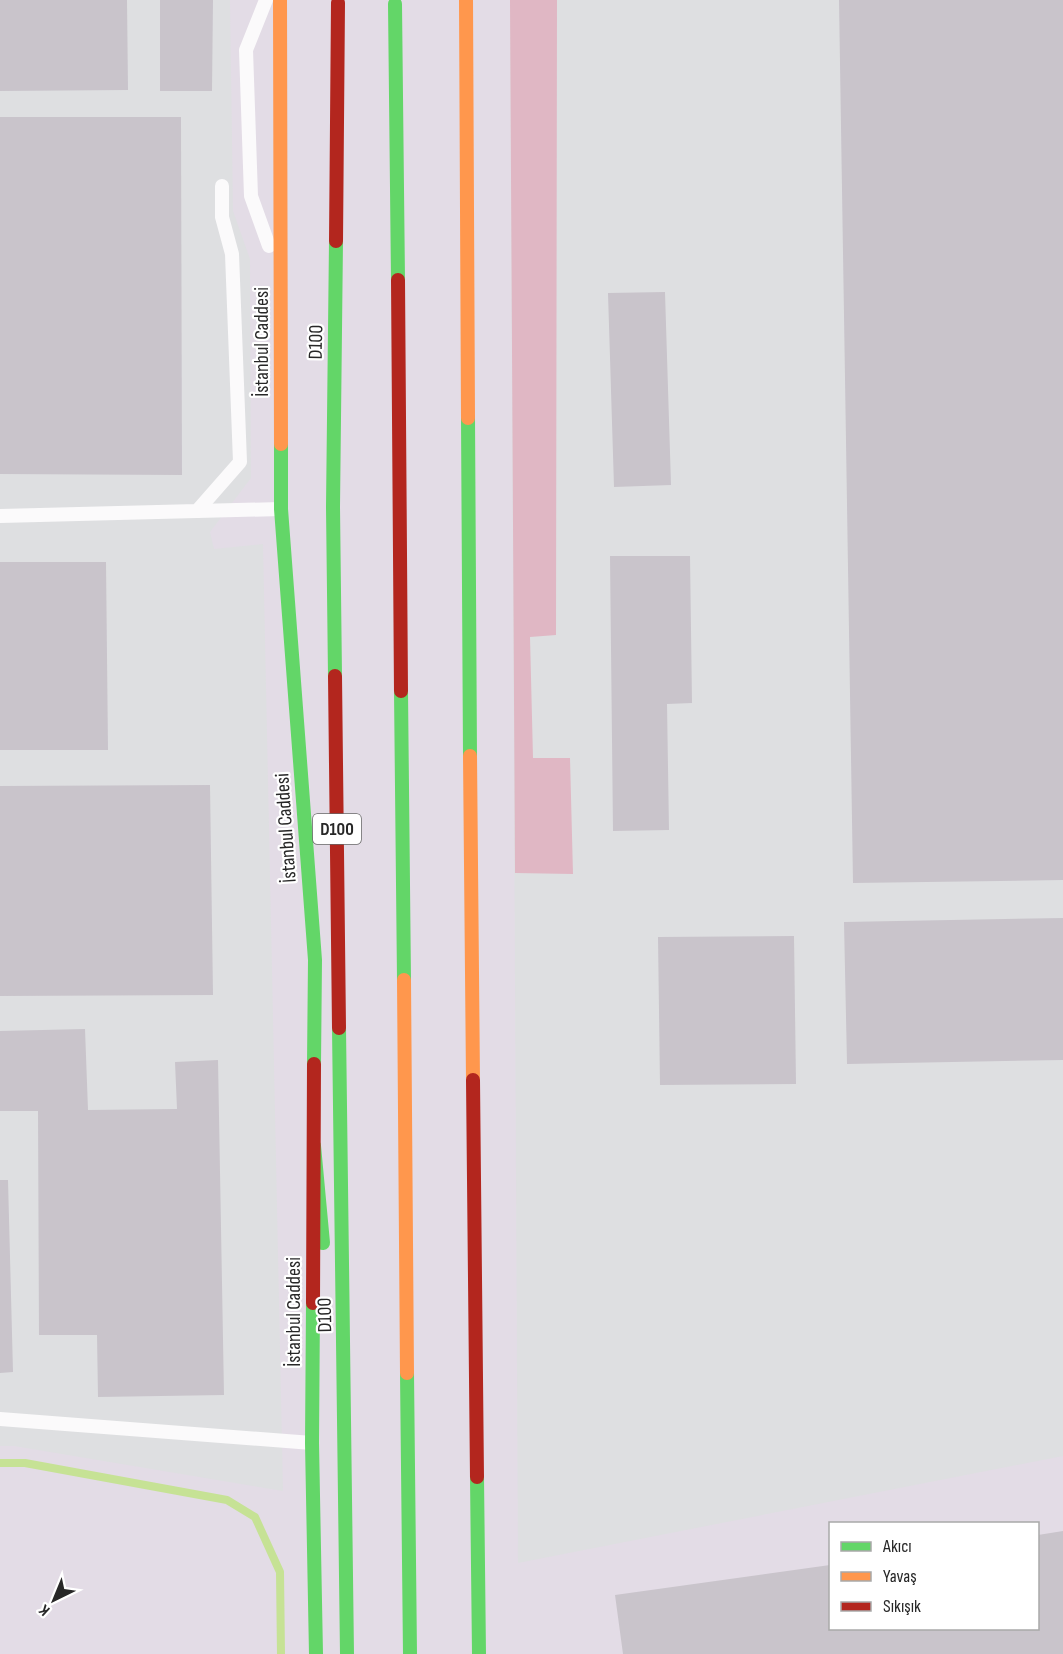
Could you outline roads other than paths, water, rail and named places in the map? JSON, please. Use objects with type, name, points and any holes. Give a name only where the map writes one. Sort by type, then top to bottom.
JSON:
[{"type":"main road","name":"İstanbul Caddesi","points":[[280,0],[281,509],[315,960],[312,1443],[316,1654]]},
{"type":"main road","points":[[466,0],[471,895],[479,1654]]},
{"type":"main road","name":"D100","points":[[338,3],[333,507],[347,1654]]},
{"type":"main road","points":[[395,4],[410,1654]]},
{"type":"main road","points":[[314,1146],[346,1505]]},
{"type":"lane","points":[[266,0],[246,50],[252,196],[280,274]]},
{"type":"lane","points":[[197,511],[240,462],[232,254],[222,217],[222,186]]},
{"type":"lane","points":[[0,516],[281,509]]},
{"type":"lane","points":[[0,1419],[312,1443]]},
{"type":"waterway","points":[[0,1463],[25,1463],[227,1500],[255,1517],[280,1572],[281,1654]]}]
